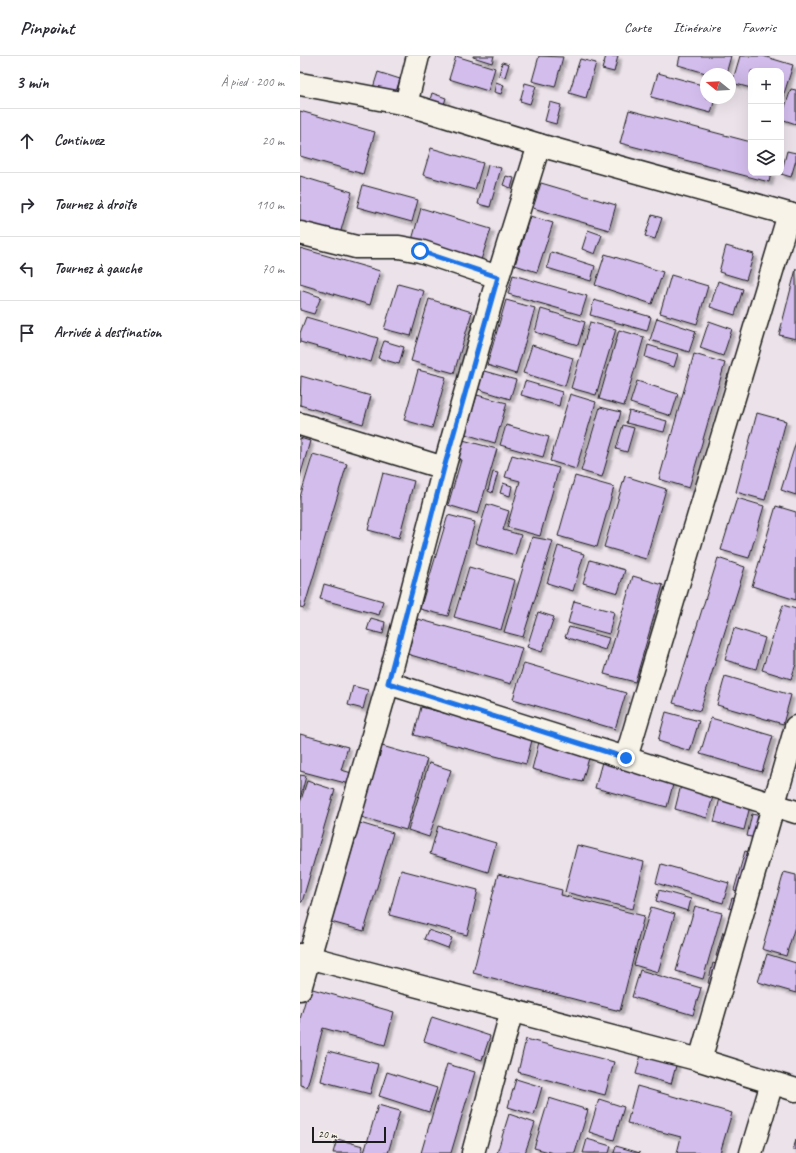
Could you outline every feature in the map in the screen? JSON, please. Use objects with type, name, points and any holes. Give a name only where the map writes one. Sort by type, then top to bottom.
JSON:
[{"type":"street","points":[[406,104],[418,56]]},
{"type":"street","points":[[300,84],[406,104],[539,145],[792,215],[626,758]]},
{"type":"street","points":[[300,989],[304,956],[388,683],[444,468],[498,277],[539,145]]},
{"type":"street","points":[[300,233],[356,247],[399,247],[420,251],[498,277]]},
{"type":"street","points":[[300,424],[444,468]]},
{"type":"street","points":[[388,683],[796,812]]},
{"type":"street","points":[[700,1060],[796,727]]},
{"type":"street","points":[[304,956],[700,1060],[796,1090]]},
{"type":"street","points":[[473,1153],[512,1010]]},
{"type":"street","points":[[751,1153],[772,1083]]},
{"type":"building","points":[[456,56],[495,68],[488,91],[449,79]]},
{"type":"building","points":[[473,56],[494,56],[492,63]]},
{"type":"building","points":[[539,56],[563,57],[555,87],[532,81]]},
{"type":"building","points":[[606,56],[618,56],[614,72],[602,69]]},
{"type":"building","points":[[680,56],[731,56],[728,68],[700,68],[700,71],[678,65]]},
{"type":"building","points":[[740,56],[763,56],[793,65],[784,94],[784,68],[748,68],[748,87],[736,84],[736,70]]},
{"type":"building","points":[[580,59],[596,63],[586,98],[569,93]]},
{"type":"building","points":[[502,62],[509,64],[505,77],[499,75]]},
{"type":"building","points":[[378,72],[400,79],[394,98],[372,91]]},
{"type":"building","points":[[658,73],[700,84],[700,104],[713,104],[711,113],[651,97]]},
{"type":"building","points":[[496,82],[504,85],[501,94],[494,92]]},
{"type":"building","points":[[525,83],[536,86],[530,104],[520,101]]},
{"type":"building","points":[[791,89],[796,90],[796,124],[784,120],[784,110]]},
{"type":"building","points":[[432,93],[446,98],[442,111],[428,106]]},
{"type":"building","points":[[550,102],[561,105],[556,124],[545,121]]},
{"type":"building","points":[[629,110],[748,141],[748,176],[770,176],[769,182],[620,143]]},
{"type":"building","points":[[300,111],[375,132],[363,174],[300,156]]},
{"type":"building","points":[[431,148],[483,163],[475,190],[423,175]]},
{"type":"building","points":[[787,151],[796,153],[796,160],[791,177],[784,175],[784,162]]},
{"type":"building","points":[[488,165],[501,168],[490,207],[478,204]]},
{"type":"building","points":[[300,176],[352,192],[340,234],[300,222]]},
{"type":"building","points":[[506,176],[514,178],[511,188],[503,185]]},
{"type":"building","points":[[541,183],[616,205],[609,230],[533,208]]},
{"type":"building","points":[[363,185],[418,200],[412,222],[357,207]]},
{"type":"building","points":[[421,208],[491,229],[481,260],[412,240]]},
{"type":"building","points":[[652,215],[662,218],[655,239],[645,236]]},
{"type":"building","points":[[530,216],[553,223],[537,272],[515,265]]},
{"type":"building","points":[[588,230],[602,235],[595,254],[582,249]]},
{"type":"building","points":[[726,246],[754,254],[746,280],[719,272]]},
{"type":"building","points":[[300,248],[380,271],[370,305],[300,284]]},
{"type":"building","points":[[551,252],[595,266],[591,281],[547,268]]},
{"type":"building","points":[[605,254],[663,272],[652,304],[595,285]]},
{"type":"building","points":[[796,269],[796,339],[779,335]]},
{"type":"building","points":[[513,275],[587,296],[581,315],[508,294]]},
{"type":"building","points":[[671,275],[708,286],[697,324],[660,313]]},
{"type":"building","points":[[718,281],[743,289],[735,315],[710,307]]},
{"type":"building","points":[[398,284],[424,291],[411,336],[384,329]]},
{"type":"building","points":[[300,290],[321,297],[314,314],[300,310]]},
{"type":"building","points":[[429,299],[472,312],[454,373],[411,361]]},
{"type":"building","points":[[506,300],[535,308],[516,374],[487,365]]},
{"type":"building","points":[[594,300],[651,317],[647,331],[590,315]]},
{"type":"building","points":[[541,309],[585,322],[578,345],[535,332]]},
{"type":"building","points":[[306,317],[378,338],[371,362],[300,342],[300,333]]},
{"type":"building","points":[[657,318],[696,331],[689,352],[650,340]]},
{"type":"building","points":[[709,321],[732,329],[723,356],[700,348]]},
{"type":"building","points":[[590,322],[616,329],[596,395],[571,388]]},
{"type":"building","points":[[619,330],[644,337],[624,406],[599,399]]},
{"type":"building","points":[[384,341],[404,347],[399,364],[378,358]]},
{"type":"building","points":[[532,345],[573,358],[565,386],[523,373]]},
{"type":"building","points":[[648,345],[678,354],[674,367],[645,357]]},
{"type":"building","points":[[694,354],[725,363],[689,488],[659,479]]},
{"type":"building","points":[[418,370],[446,377],[432,428],[404,420]]},
{"type":"building","points":[[484,371],[516,380],[510,399],[478,389]]},
{"type":"building","points":[[728,374],[737,377],[734,387],[725,384]]},
{"type":"building","points":[[301,376],[371,396],[363,424],[300,405]]},
{"type":"building","points":[[525,381],[562,392],[559,406],[521,395]]},
{"type":"building","points":[[637,381],[678,394],[671,416],[630,403]]},
{"type":"building","points":[[570,394],[596,402],[576,469],[550,461]]},
{"type":"building","points":[[477,395],[507,403],[495,443],[465,434]]},
{"type":"building","points":[[600,407],[621,412],[602,477],[581,471]]},
{"type":"building","points":[[629,411],[667,421],[664,432],[626,423]]},
{"type":"building","points":[[757,413],[786,421],[765,500],[736,492]]},
{"type":"building","points":[[506,425],[549,437],[543,457],[500,445]]},
{"type":"building","points":[[623,425],[634,428],[627,452],[616,449]]},
{"type":"building","points":[[300,438],[310,441],[300,477]]},
{"type":"building","points":[[459,439],[497,449],[478,514],[448,505],[461,460],[453,458]]},
{"type":"building","points":[[796,442],[796,495],[781,490]]},
{"type":"building","points":[[313,454],[347,464],[304,608],[300,607],[300,497]]},
{"type":"building","points":[[512,455],[559,468],[540,536],[507,527],[520,481],[505,477]]},
{"type":"building","points":[[493,472],[498,473],[492,493],[488,491]]},
{"type":"building","points":[[383,473],[414,481],[399,538],[368,530]]},
{"type":"building","points":[[575,476],[614,487],[597,547],[558,536]]},
{"type":"building","points":[[625,476],[666,489],[646,559],[604,547]]},
{"type":"building","points":[[503,483],[512,486],[510,496],[500,493]]},
{"type":"building","points":[[737,498],[764,506],[749,558],[721,550]]},
{"type":"building","points":[[487,504],[509,511],[503,530],[521,535],[515,555],[475,543]]},
{"type":"building","points":[[776,506],[796,512],[796,600],[752,586]]},
{"type":"building","points":[[448,515],[475,522],[448,616],[420,609]]},
{"type":"building","points":[[532,537],[553,541],[523,637],[504,632]]},
{"type":"building","points":[[558,546],[584,554],[573,591],[547,583]]},
{"type":"building","points":[[718,558],[745,567],[700,711],[673,703]]},
{"type":"building","points":[[590,560],[625,570],[618,593],[583,583]]},
{"type":"building","points":[[469,567],[515,580],[501,630],[454,617]]},
{"type":"building","points":[[633,576],[663,585],[635,682],[604,674]]},
{"type":"building","points":[[324,584],[383,601],[379,615],[320,599]]},
{"type":"building","points":[[574,601],[614,612],[609,634],[568,623]]},
{"type":"building","points":[[783,605],[796,609],[796,664],[791,679],[762,670]]},
{"type":"building","points":[[538,612],[554,617],[542,652],[527,647]]},
{"type":"building","points":[[371,618],[385,622],[383,634],[367,630]]},
{"type":"building","points":[[418,619],[522,648],[511,684],[407,654]]},
{"type":"building","points":[[569,627],[609,638],[605,650],[565,637]]},
{"type":"building","points":[[734,628],[765,638],[756,669],[725,660]]},
{"type":"building","points":[[524,663],[626,693],[615,729],[513,699]]},
{"type":"building","points":[[725,676],[791,695],[783,724],[717,705]]},
{"type":"building","points":[[353,686],[368,690],[363,709],[348,705]]},
{"type":"building","points":[[421,707],[533,736],[526,764],[414,735]]},
{"type":"building","points":[[666,712],[699,721],[690,751],[658,741]]},
{"type":"building","points":[[711,718],[773,736],[762,772],[700,754]]},
{"type":"building","points":[[300,734],[348,747],[341,770],[352,773],[349,784],[300,771]]},
{"type":"building","points":[[540,738],[591,751],[582,782],[532,769]]},
{"type":"building","points":[[382,746],[427,759],[406,830],[361,817]]},
{"type":"building","points":[[603,758],[675,777],[667,807],[595,788]]},
{"type":"building","points":[[429,763],[451,770],[429,837],[408,830]]},
{"type":"building","points":[[300,775],[306,776],[300,799]]},
{"type":"building","points":[[307,781],[335,790],[302,902],[300,902],[300,803]]},
{"type":"building","points":[[682,781],[715,789],[707,818],[675,809]]},
{"type":"building","points":[[721,794],[751,802],[744,830],[714,822]]},
{"type":"building","points":[[752,814],[765,817],[759,839],[747,836]]},
{"type":"building","points":[[360,823],[393,833],[364,931],[331,922]]},
{"type":"building","points":[[438,826],[496,843],[488,872],[430,854]]},
{"type":"building","points":[[577,845],[644,862],[633,909],[565,892]]},
{"type":"building","points":[[745,851],[755,854],[744,893],[734,890]]},
{"type":"building","points":[[661,864],[729,883],[723,903],[656,883]]},
{"type":"building","points":[[401,870],[478,890],[467,935],[389,915]]},
{"type":"building","points":[[784,872],[796,875],[796,923],[786,956],[762,949]]},
{"type":"building","points":[[498,874],[562,890],[561,895],[644,916],[620,1011],[473,973]]},
{"type":"building","points":[[659,890],[691,899],[688,911],[656,901]]},
{"type":"building","points":[[732,898],[743,901],[740,912],[729,908]]},
{"type":"building","points":[[695,906],[722,913],[703,979],[676,971]]},
{"type":"building","points":[[651,907],[675,914],[658,972],[634,965]]},
{"type":"building","points":[[428,930],[452,938],[448,948],[424,939]]},
{"type":"building","points":[[723,932],[731,935],[724,959],[716,956]]},
{"type":"building","points":[[767,954],[796,963],[796,993],[758,982]]},
{"type":"building","points":[[713,963],[719,965],[714,985],[708,983]]},
{"type":"building","points":[[640,970],[701,988],[693,1015],[632,997]]},
{"type":"building","points":[[309,988],[394,1012],[385,1045],[323,1028],[307,1087],[300,1085],[300,1019]]},
{"type":"building","points":[[432,1017],[490,1036],[482,1060],[424,1041]]},
{"type":"building","points":[[526,1039],[614,1062],[605,1095],[518,1072]]},
{"type":"building","points":[[328,1051],[378,1064],[370,1094],[321,1081]]},
{"type":"building","points":[[642,1051],[677,1062],[671,1084],[636,1074]]},
{"type":"building","points":[[447,1064],[475,1072],[451,1153],[421,1153]]},
{"type":"building","points":[[387,1072],[437,1088],[429,1112],[379,1096]]},
{"type":"building","points":[[516,1079],[542,1087],[534,1115],[508,1107]]},
{"type":"building","points":[[637,1086],[732,1113],[720,1153],[677,1153],[681,1137],[627,1123]]},
{"type":"building","points":[[549,1098],[588,1110],[575,1153],[553,1153],[534,1148]]},
{"type":"building","points":[[599,1099],[624,1107],[614,1140],[589,1132]]},
{"type":"building","points":[[378,1105],[400,1111],[388,1153],[364,1153]]},
{"type":"building","points":[[509,1114],[535,1123],[525,1153],[497,1153]]},
{"type":"building","points":[[337,1139],[363,1146],[361,1153],[333,1153]]},
{"type":"building","points":[[587,1139],[611,1146],[609,1153],[583,1153]]},
{"type":"building","points":[[796,1140],[796,1150],[793,1150]]},
{"type":"building","points":[[616,1146],[640,1153],[614,1153]]},
{"type":"route","points":[[420,251],[498,277],[444,468],[388,683],[626,758]]}]
